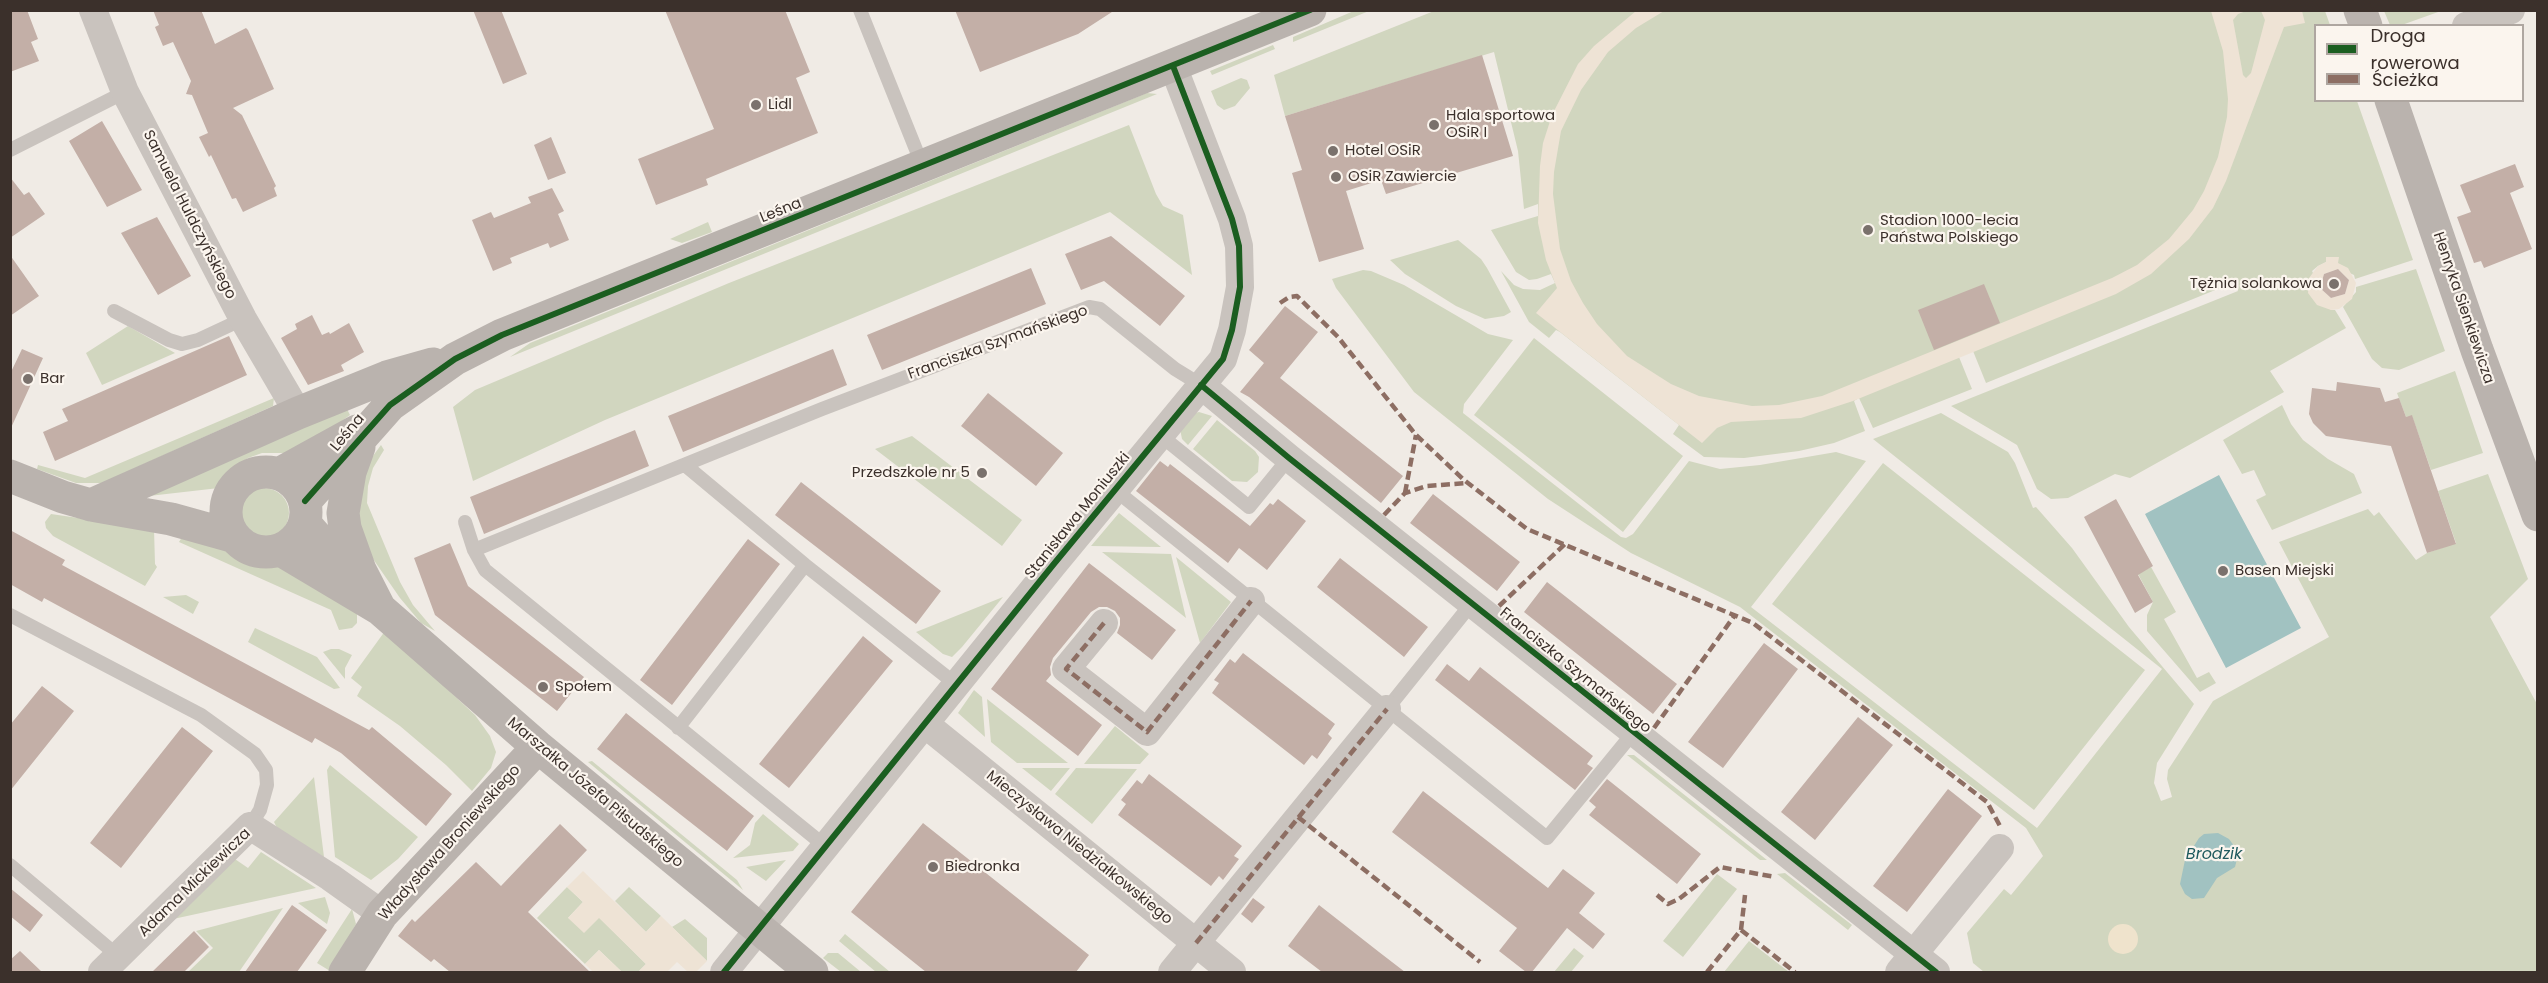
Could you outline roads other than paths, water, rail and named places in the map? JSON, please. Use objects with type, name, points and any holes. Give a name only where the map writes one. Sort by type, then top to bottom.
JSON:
[{"type":"street","name":"Samuela Huldczyńskiego","points":[[93,10],[125,92],[243,319],[298,413]]},
{"type":"street","name":"Leśna","points":[[305,513],[367,430],[410,389],[455,359],[502,335],[1310,10]]},
{"type":"street","points":[[2472,24],[2511,10]]},
{"type":"street","name":"Stanisława Moniuszki","points":[[724,972],[1114,489],[1223,359],[1229,345],[1240,287],[1239,246],[1232,219],[1173,66]]},
{"type":"street","name":"Henryka Sienkiewicza","points":[[2392,102],[2485,372],[2538,515]]},
{"type":"street","points":[[91,505],[387,376],[455,359]]},
{"type":"street","name":"Franciszka Szymańskiego","points":[[1201,386],[1633,733],[1906,964],[1936,972]]},
{"type":"street","name":"Leśna","points":[[279,474],[367,430]]},
{"type":"street","points":[[367,430],[350,472],[343,513],[345,528],[360,570],[380,609]]},
{"type":"street","points":[[10,476],[63,498],[182,521],[232,536],[248,548],[261,552],[281,550],[297,538],[305,513],[299,489],[279,474],[266,472],[253,474],[242,480],[230,494],[225,516],[232,536]]},
{"type":"street","points":[[134,512],[230,494]]},
{"type":"street","name":"Marszałka Józefa Piłsudskiego","points":[[305,513],[380,609]]},
{"type":"street","name":"Marszałka Józefa Piłsudskiego","points":[[281,550],[380,609],[538,747],[812,972]]},
{"type":"street","points":[[1104,622],[1066,669],[1147,732],[1251,601]]},
{"type":"street","points":[[1172,972],[1387,709]]},
{"type":"street","name":"Mieczysława Niedziałkowskiego","points":[[925,724],[1232,972]]},
{"type":"street","name":"Władysława Broniewskiego","points":[[345,972],[382,914],[538,747]]},
{"type":"street","name":"Adama Mickiewicza","points":[[110,964],[250,826],[330,877],[382,914]]},
{"type":"street","points":[[1906,964],[2000,848]]},
{"type":"lane","points":[[860,10],[923,167]]},
{"type":"lane","points":[[10,150],[125,92]]},
{"type":"lane","name":"Franciszka Szymańskiego","points":[[474,550],[822,409],[1089,307],[1100,309],[1175,369],[1201,386]]},
{"type":"lane","points":[[114,311],[169,340],[182,344],[198,340],[243,319]]},
{"type":"lane","points":[[1160,435],[1249,507],[1289,458]]},
{"type":"lane","points":[[685,465],[805,565],[957,685]]},
{"type":"lane","points":[[1114,489],[1548,838],[1633,733]]},
{"type":"lane","points":[[465,522],[474,550],[485,570],[825,846]]},
{"type":"lane","points":[[678,728],[805,565]]},
{"type":"lane","points":[[1387,709],[1472,603]]},
{"type":"lane","points":[[10,615],[201,715],[255,754],[266,770],[267,785],[260,810],[250,826]]},
{"type":"lane","points":[[10,865],[110,964]]},
{"type":"water","name":"Basen Miejski","points":[[2219,475],[2301,628],[2226,668],[2145,514]]},
{"type":"water","name":"Brodzik","points":[[2218,833],[2229,839],[2237,850],[2235,867],[2217,878],[2204,898],[2192,899],[2185,894],[2180,884],[2185,860],[2199,838],[2204,834]]},
{"type":"place","name":"Lidl","points":[[756,105]]},
{"type":"place","name":"Hala sportowa OSiR I","points":[[1434,125]]},
{"type":"place","name":"Hotel OSiR","points":[[1333,151]]},
{"type":"place","name":"OSiR Zawiercie","points":[[1336,177]]},
{"type":"place","name":"Stadion 1000-lecia Państwa Polskiego","points":[[1868,230]]},
{"type":"place","name":"Tężnia solankowa","points":[[2334,284]]},
{"type":"place","name":"Bar","points":[[28,379]]},
{"type":"place","name":"Przedszkole nr 5","points":[[982,473]]},
{"type":"place","name":"Basen Miejski","points":[[2223,571]]},
{"type":"place","name":"Społem","points":[[543,687]]},
{"type":"place","name":"Biedronka","points":[[933,867]]}]
